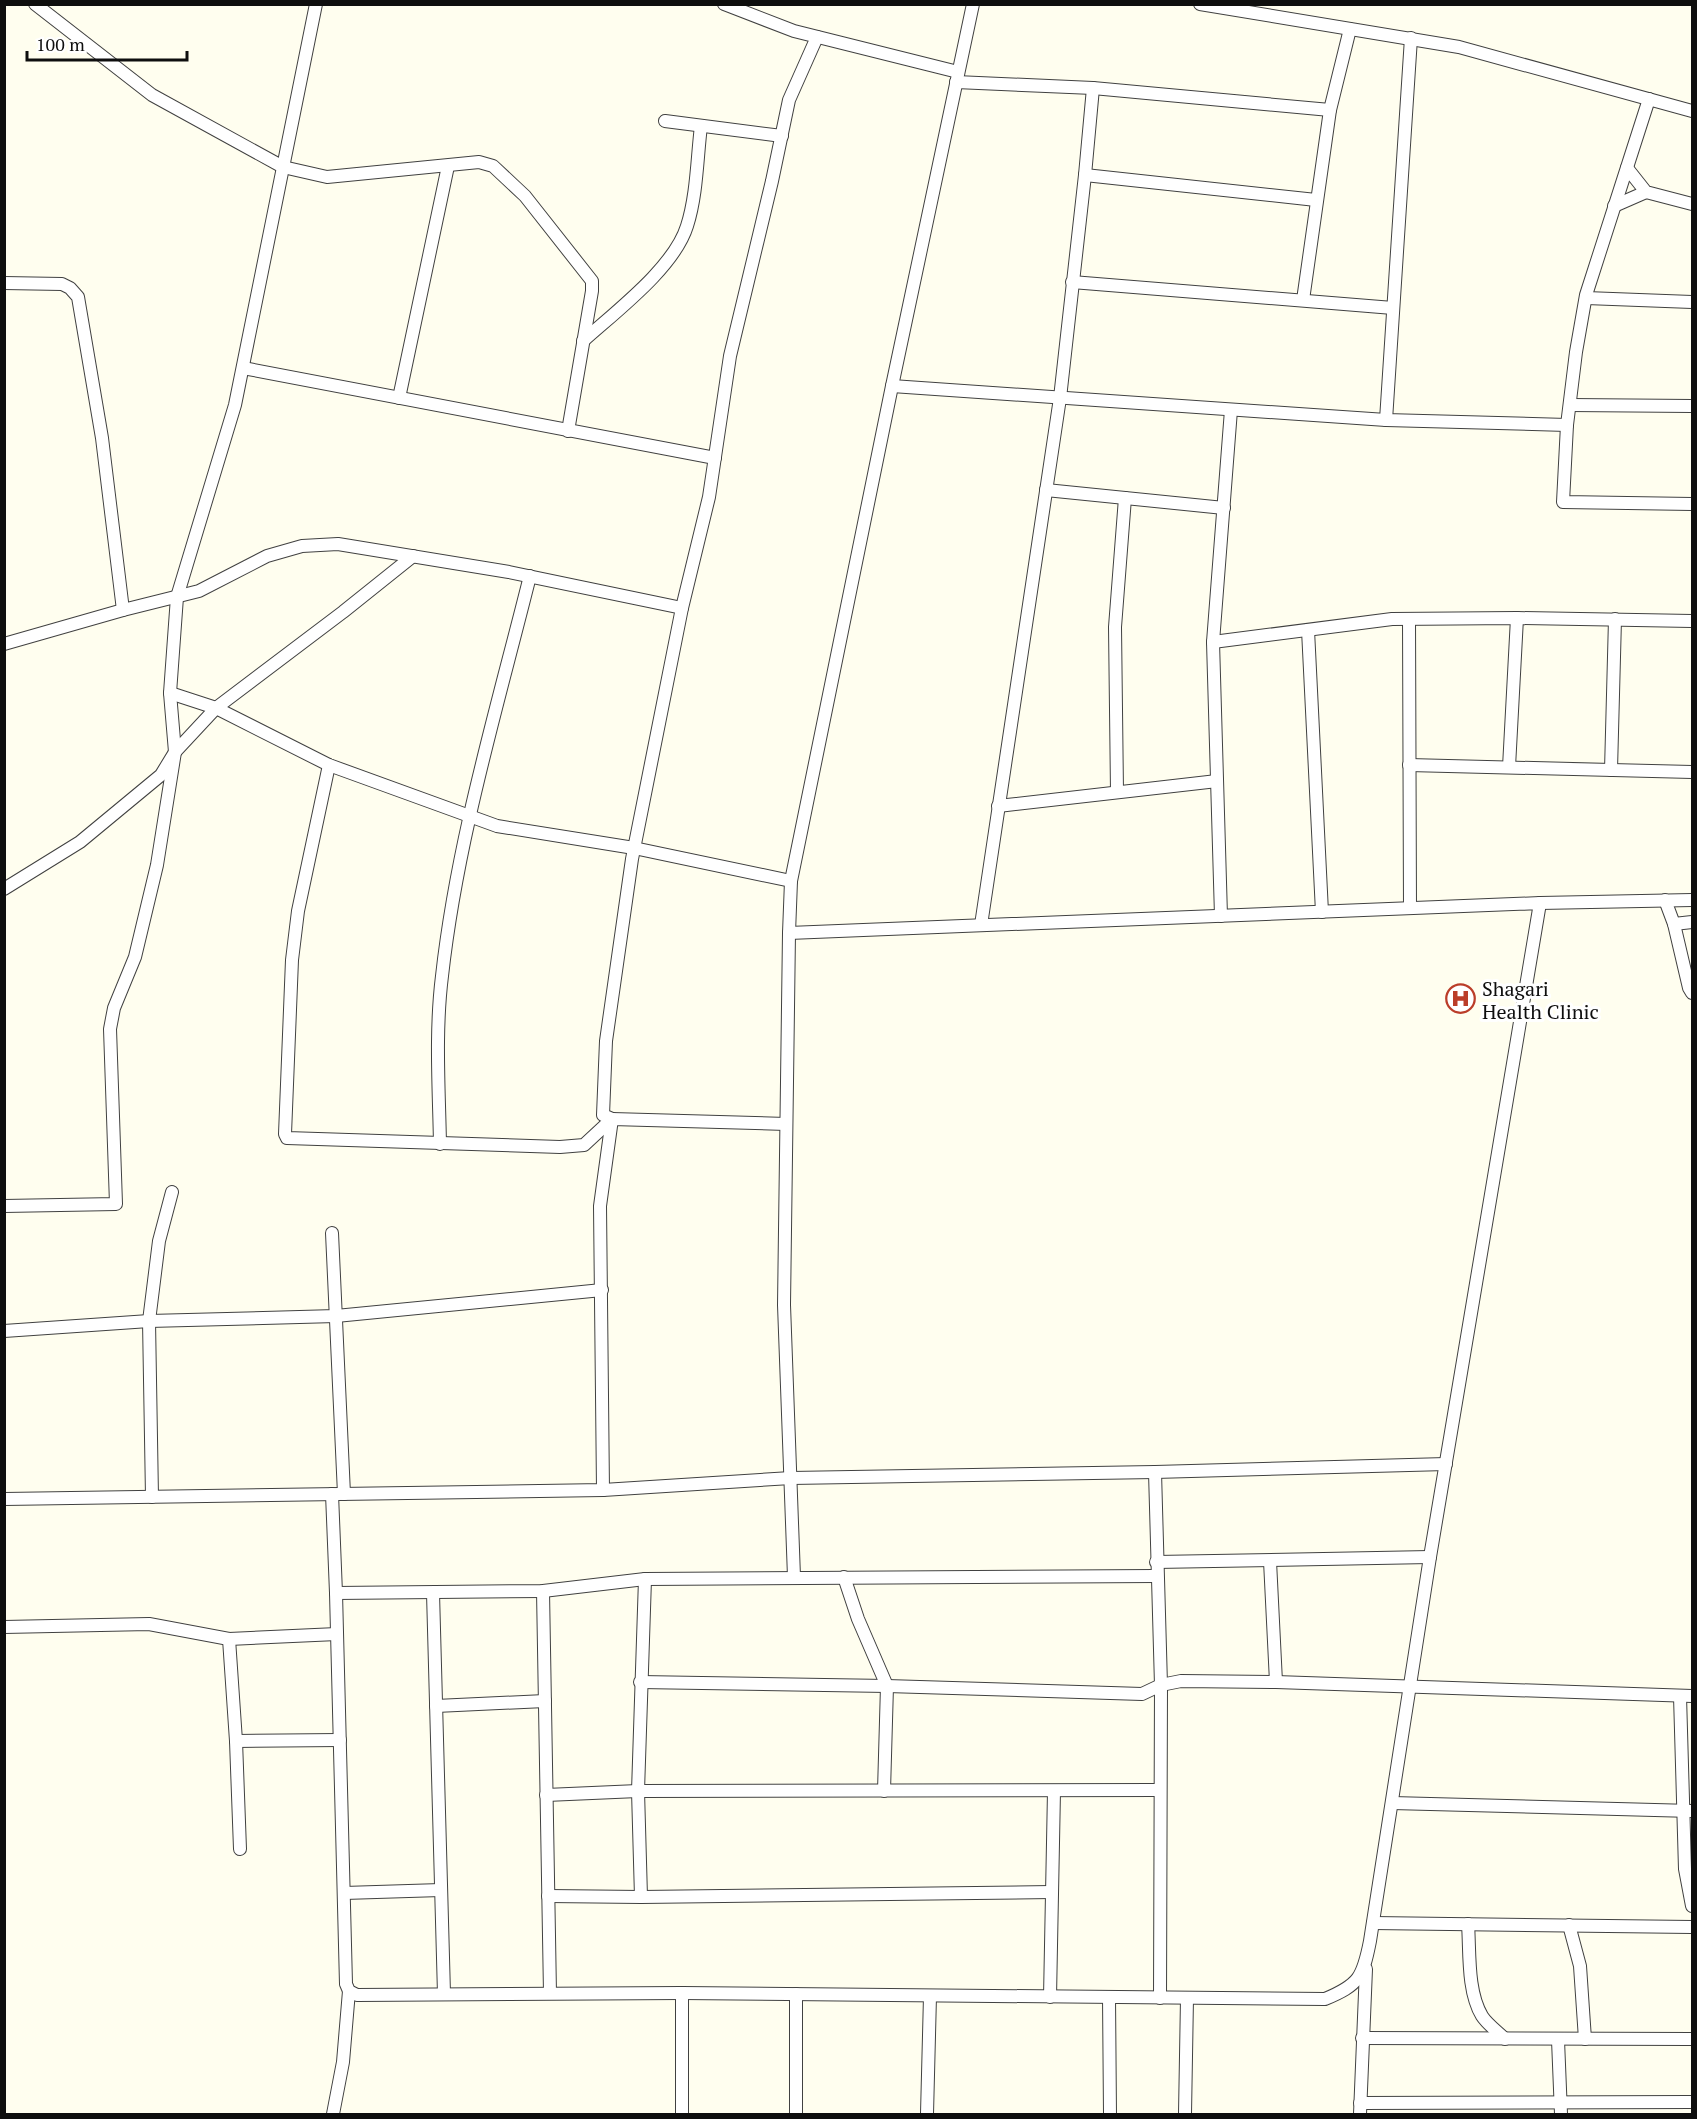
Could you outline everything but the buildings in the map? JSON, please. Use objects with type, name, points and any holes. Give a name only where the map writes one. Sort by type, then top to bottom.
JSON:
[{"type":"street","points":[[35,4],[152,94],[283,167],[327,177],[479,162],[493,166],[525,196],[592,280],[568,430]]},
{"type":"street","points":[[4,1206],[116,1204],[110,1029],[114,1008],[135,957],[157,865],[175,752],[170,693],[177,597],[235,405],[316,4]]},
{"type":"street","points":[[724,4],[794,31],[957,77],[1330,110]]},
{"type":"street","points":[[794,1577],[784,1305],[791,881],[973,4]]},
{"type":"street","points":[[1200,4],[1459,47],[1692,111]]},
{"type":"street","points":[[1303,300],[1330,110],[1350,29]]},
{"type":"street","points":[[786,1124],[612,1119],[603,1115],[606,1041],[634,848],[682,608],[709,497],[730,356],[789,100],[817,37]]},
{"type":"street","points":[[1386,420],[1411,38]]},
{"type":"street","points":[[981,925],[1060,398],[1093,88]]},
{"type":"street","points":[[1649,99],[1586,298],[1569,405],[1563,502],[1692,504]]},
{"type":"street","points":[[665,121],[782,136]]},
{"type":"street","points":[[583,341],[669,260],[687,227],[701,126]]},
{"type":"street","points":[[399,398],[448,166]]},
{"type":"street","points":[[1627,168],[1646,192],[1692,204]]},
{"type":"street","points":[[1085,175],[1316,200]]},
{"type":"street","points":[[1614,206],[1646,192]]},
{"type":"street","points":[[1072,282],[1393,308]]},
{"type":"street","points":[[4,283],[62,284],[70,288],[78,297],[102,438],[123,610]]},
{"type":"street","points":[[1586,298],[1692,302]]},
{"type":"street","points":[[243,368],[715,459]]},
{"type":"street","points":[[892,386],[1386,420],[1567,424]]},
{"type":"street","points":[[1569,405],[1692,406]]},
{"type":"street","points":[[1221,916],[1213,642],[1231,410]]},
{"type":"street","points":[[1046,490],[1224,508]]},
{"type":"street","points":[[1118,792],[1115,627],[1125,498]]},
{"type":"street","points":[[4,644],[199,591],[267,556],[302,546],[338,544],[530,576],[682,608]]},
{"type":"street","points":[[4,889],[80,842],[161,775],[175,752],[216,708],[413,556]]},
{"type":"street","points":[[440,1144],[438,1053],[441,979],[450,914],[470,817],[530,576]]},
{"type":"street","points":[[1213,642],[1392,619],[1517,618],[1692,621]]},
{"type":"street","points":[[1509,767],[1517,618]]},
{"type":"street","points":[[1409,619],[1410,908]]},
{"type":"street","points":[[1611,770],[1615,619]]},
{"type":"street","points":[[1308,630],[1322,912]]},
{"type":"street","points":[[170,693],[216,708],[329,765],[497,826],[634,848],[791,881]]},
{"type":"street","points":[[329,765],[298,911],[292,960],[285,1134],[287,1138],[560,1147],[584,1144],[612,1119]]},
{"type":"street","points":[[1409,765],[1692,772]]},
{"type":"street","points":[[998,806],[1217,781]]},
{"type":"street","points":[[1665,900],[1674,924],[1692,993]]},
{"type":"street","points":[[789,933],[1540,903],[1692,900]]},
{"type":"street","points":[[1540,903],[1446,1464],[1366,1962],[1360,2109],[1560,2101],[1692,2102]]},
{"type":"street","points":[[1674,924],[1692,922]]},
{"type":"street","points":[[603,1490],[600,1206],[612,1119]]},
{"type":"street","points":[[152,1497],[149,1321],[159,1242],[172,1192]]},
{"type":"street","points":[[332,1233],[336,1316],[338,1494],[336,1593],[346,1984],[349,1991],[343,2062],[333,2115]]},
{"type":"street","points":[[4,1331],[149,1321],[336,1316],[602,1290]]},
{"type":"street","points":[[4,1499],[603,1490],[791,1478],[1446,1464]]},
{"type":"street","points":[[1155,1472],[1156,1576],[1161,1685],[1160,1998]]},
{"type":"street","points":[[1156,1562],[1431,1557]]},
{"type":"street","points":[[1270,1561],[1276,1682]]},
{"type":"street","points":[[336,1593],[543,1591],[645,1579],[1156,1576]]},
{"type":"street","points":[[844,1577],[858,1619],[887,1686],[884,1791]]},
{"type":"street","points":[[641,1897],[638,1791],[645,1579]]},
{"type":"street","points":[[543,1591],[550,1993]]},
{"type":"street","points":[[433,1593],[444,1994]]},
{"type":"street","points":[[4,1627],[149,1624],[229,1639],[337,1634]]},
{"type":"street","points":[[229,1639],[240,1849]]},
{"type":"street","points":[[640,1682],[887,1686],[1142,1694],[1161,1685],[1181,1681],[1276,1682],[1686,1696],[1688,1811],[1685,1869],[1692,1906]]},
{"type":"street","points":[[436,1706],[545,1701]]},
{"type":"street","points":[[236,1741],[340,1740]]},
{"type":"street","points":[[546,1795],[638,1791],[1159,1790]]},
{"type":"street","points":[[1050,1997],[1054,1791]]},
{"type":"street","points":[[1392,1803],[1688,1811]]},
{"type":"street","points":[[344,1893],[441,1890]]},
{"type":"street","points":[[548,1896],[1052,1892]]},
{"type":"street","points":[[1373,1923],[1692,1927]]},
{"type":"street","points":[[1468,1924],[1471,1976],[1482,2017],[1505,2039]]},
{"type":"street","points":[[1569,1925],[1580,1966],[1585,2039]]},
{"type":"street","points":[[349,1991],[357,1995],[682,1993],[1325,1999],[1346,1990],[1357,1982],[1366,1962]]},
{"type":"street","points":[[682,1993],[682,2115]]},
{"type":"street","points":[[796,1994],[796,2115]]},
{"type":"street","points":[[927,2115],[930,1996]]},
{"type":"street","points":[[1109,1998],[1110,2115]]},
{"type":"street","points":[[1185,2115],[1187,1998]]},
{"type":"street","points":[[1474,2039],[1482,2017]]},
{"type":"street","points":[[1362,2038],[1692,2039]]},
{"type":"street","points":[[1558,2040],[1561,2115]]},
{"type":"place","name":"Shagari Health Clinic","points":[[1461,999]]}]
